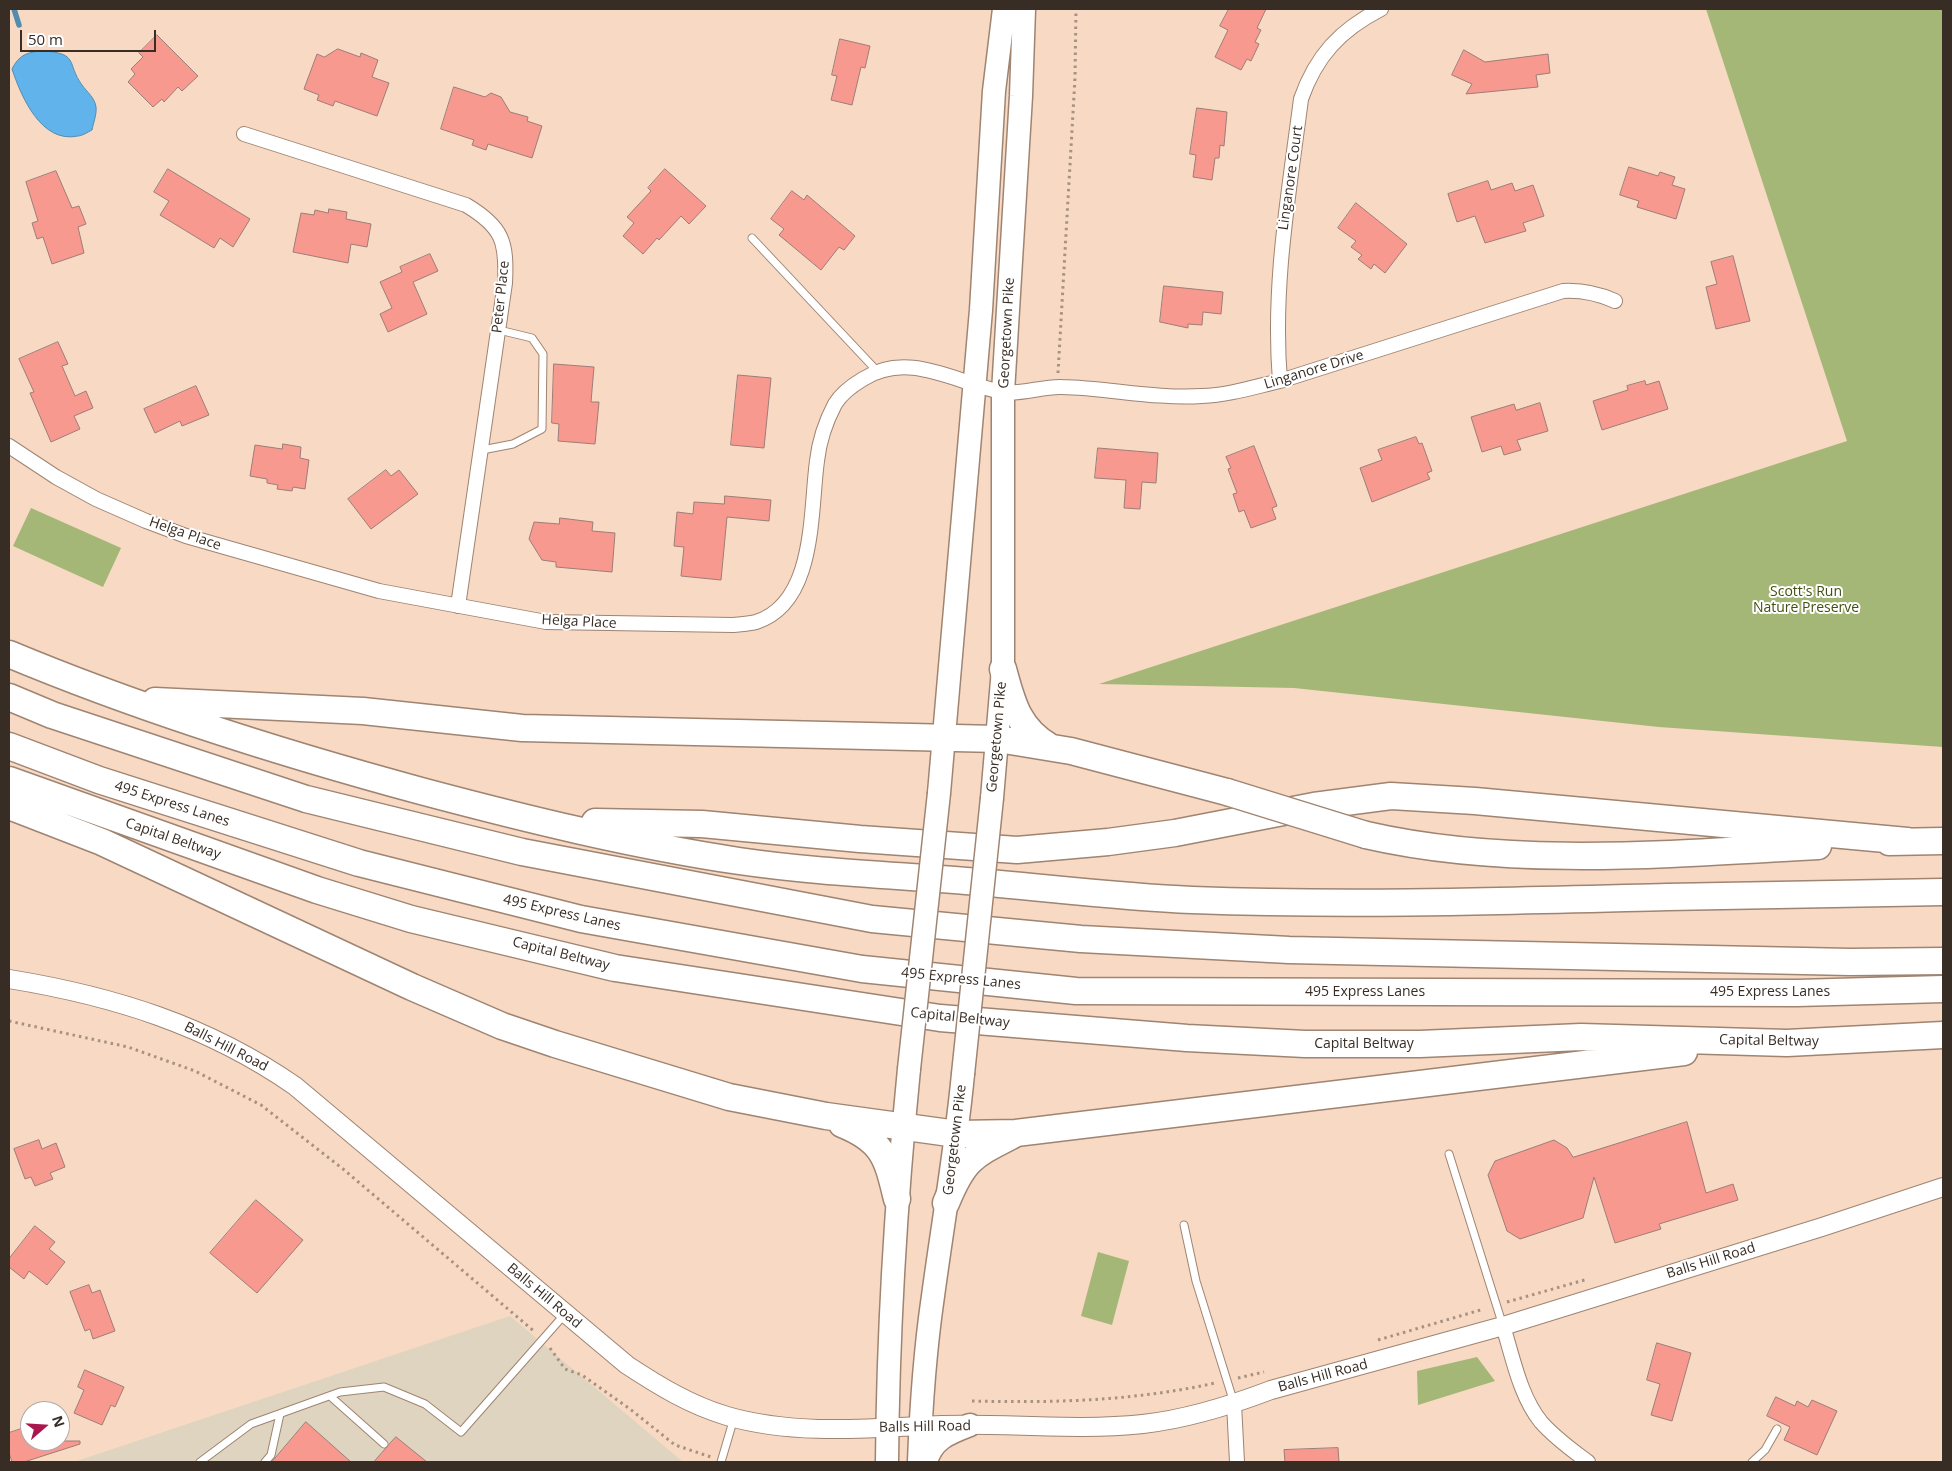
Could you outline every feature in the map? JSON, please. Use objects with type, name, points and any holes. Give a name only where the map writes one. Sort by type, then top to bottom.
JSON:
[{"type":"highway","points":[[9,654],[65,677],[225,734],[346,771],[532,820],[662,848],[743,862],[863,875],[966,881],[1104,895],[1183,900],[1434,904],[1943,892]]},
{"type":"highway","points":[[1003,669],[1011,699],[1022,724],[1035,739],[1052,748]]},
{"type":"highway","points":[[65,677],[147,701],[363,711],[522,728],[998,739],[1052,748],[1227,792],[1366,835],[1406,845],[1492,854],[1667,854],[1907,841]]},
{"type":"highway","points":[[9,697],[52,715],[306,799],[522,852],[872,920],[1081,939],[1289,950],[1850,962],[1943,960]]},
{"type":"highway","name":"495 Express Lanes","points":[[9,746],[99,780],[359,863],[581,919],[862,969],[1076,991],[1797,993],[1943,989]]},
{"type":"highway","name":"Capital Beltway","points":[[9,780],[317,890],[411,919],[615,968],[683,980],[940,1018],[1187,1038],[1314,1044],[1420,1044],[1581,1037],[1787,1044],[1943,1035]]},
{"type":"highway","points":[[532,820],[702,824],[860,839],[1016,850],[1108,842],[1175,833],[1314,806],[1391,796],[1475,801],[1907,841],[1943,842]]},
{"type":"highway","points":[[9,806],[102,842],[412,987],[502,1026],[633,1069],[729,1097],[826,1116],[904,1127],[957,1134],[1016,1133],[1688,1052],[1787,1044]]},
{"type":"highway","points":[[826,1116],[864,1133],[880,1149],[890,1170],[897,1199]]},
{"type":"highway","points":[[946,1203],[958,1175],[968,1162],[985,1149],[1016,1133]]},
{"type":"main road","name":"Georgetown Pike","points":[[887,1462],[890,1319],[897,1199],[939,793],[980,310],[994,91],[1004,9]]},
{"type":"main road","name":"Georgetown Pike","points":[[919,1462],[927,1341],[957,1134],[998,739],[1003,669],[1003,392],[1021,96],[1024,9]]},
{"type":"main road","points":[[926,1462],[928,1454],[936,1441],[949,1433],[970,1425]]},
{"type":"street","name":"Linganore Court","points":[[1280,380],[1276,337],[1277,294],[1301,99],[1309,78],[1322,55],[1337,38],[1366,16],[1381,9]]},
{"type":"street","name":"Peter Place","points":[[244,134],[466,205],[483,215],[502,238],[506,256],[505,284],[458,606]]},
{"type":"street","name":"Linganore Drive","points":[[1003,392],[1057,387],[1201,396],[1235,393],[1563,291],[1582,290],[1600,294],[1615,301]]},
{"type":"street","name":"Helga Place","points":[[9,446],[56,477],[96,499],[186,536],[379,591],[546,622],[733,626],[756,622],[773,612],[788,599],[798,582],[804,564],[817,459],[825,430],[836,403],[849,389],[878,373],[906,367],[938,371],[1003,392]]},
{"type":"street","name":"Balls Hill Road","points":[[9,979],[115,1001],[160,1015],[204,1033],[247,1054],[295,1086],[627,1364],[663,1389],[692,1403],[734,1418],[764,1424],[796,1427],[887,1428],[970,1425],[1095,1427],[1144,1424],[1190,1416],[1234,1404],[1271,1390],[1503,1326],[1822,1227],[1943,1187]]},
{"type":"street","points":[[1503,1326],[1526,1399],[1541,1421],[1558,1440],[1588,1462]]},
{"type":"street","points":[[1234,1404],[1237,1462]]},
{"type":"lane","points":[[752,238],[878,373]]},
{"type":"lane","points":[[482,450],[513,444],[542,429],[543,354],[532,338],[498,330]]},
{"type":"lane","points":[[1449,1154],[1503,1326]]},
{"type":"lane","points":[[1184,1225],[1196,1280],[1234,1404]]},
{"type":"lane","points":[[200,1462],[251,1424],[340,1392],[384,1387],[425,1404],[460,1432],[565,1313]]},
{"type":"lane","points":[[330,1396],[384,1444]]},
{"type":"lane","points":[[265,1462],[271,1455],[280,1414]]},
{"type":"lane","points":[[721,1461],[734,1418]]},
{"type":"lane","points":[[1752,1462],[1765,1450],[1777,1428]]},
{"type":"path","points":[[1057,387],[1075,78],[1076,9]]},
{"type":"path","points":[[9,1022],[128,1047],[195,1071],[262,1105],[343,1169],[523,1321],[552,1350],[565,1369],[590,1380],[674,1445],[721,1461]]},
{"type":"path","points":[[1374,1341],[1590,1279]]},
{"type":"path","points":[[972,1401],[1052,1402],[1142,1396],[1271,1371]]},
{"type":"shaded area","points":[[510,1316],[683,1462],[74,1462]]},
{"type":"green space","name":"Scott's Run Nature Preserve","points":[[1706,9],[1943,9],[1943,747],[1659,727],[1294,688],[1099,684],[1847,441]]},
{"type":"green space","points":[[31,508],[121,548],[103,587],[13,546]]},
{"type":"green space","points":[[1098,1252],[1129,1261],[1112,1325],[1081,1316]]},
{"type":"green space","points":[[1477,1357],[1495,1381],[1418,1405],[1417,1371]]},
{"type":"water","points":[[42,51],[62,54],[70,60],[77,77],[96,107],[92,130],[83,135],[65,137],[53,133],[34,116],[21,92],[12,69],[24,55]]},
{"type":"building","points":[[1229,9],[1266,9],[1257,28],[1261,30],[1255,42],[1259,44],[1251,61],[1247,59],[1241,70],[1215,57],[1228,30],[1220,26]]},
{"type":"building","points":[[157,35],[198,76],[182,91],[178,87],[164,102],[162,99],[153,107],[128,82],[135,74],[131,69],[143,57],[139,53]]},
{"type":"building","points":[[840,39],[870,46],[865,68],[861,67],[852,105],[831,100],[837,76],[832,75]]},
{"type":"building","points":[[338,49],[360,57],[361,53],[378,60],[372,77],[389,83],[377,116],[335,101],[333,106],[317,100],[319,95],[304,89],[317,54],[324,57]]},
{"type":"building","points":[[1464,50],[1485,62],[1548,54],[1550,73],[1536,75],[1538,87],[1466,94],[1472,84],[1452,75]]},
{"type":"building","points":[[454,87],[485,97],[491,93],[501,97],[510,112],[528,117],[527,121],[542,126],[532,158],[488,144],[486,150],[472,145],[474,140],[441,129]]},
{"type":"building","points":[[1197,108],[1227,112],[1224,146],[1220,145],[1219,158],[1215,158],[1212,180],[1193,177],[1196,155],[1190,154]]},
{"type":"building","points":[[1629,167],[1658,176],[1660,172],[1675,177],[1672,185],[1685,189],[1676,219],[1637,207],[1639,201],[1620,195]]},
{"type":"building","points":[[168,169],[250,219],[233,247],[220,238],[214,248],[160,215],[169,201],[154,192]]},
{"type":"building","points":[[665,169],[706,206],[689,224],[681,216],[643,254],[623,236],[634,223],[627,217],[651,191],[648,188]]},
{"type":"building","points":[[56,171],[72,208],[79,206],[86,224],[78,227],[84,253],[52,264],[43,237],[37,239],[32,223],[38,221],[26,182]]},
{"type":"building","points":[[1488,181],[1491,190],[1512,183],[1515,191],[1533,185],[1544,216],[1523,223],[1526,231],[1485,243],[1475,216],[1457,222],[1448,194]]},
{"type":"building","points":[[792,191],[804,200],[807,195],[855,236],[844,250],[839,247],[821,270],[779,235],[784,229],[771,219]]},
{"type":"building","points":[[1356,203],[1407,244],[1385,273],[1374,264],[1371,269],[1358,259],[1362,255],[1351,247],[1356,241],[1338,228]]},
{"type":"building","points":[[329,209],[347,212],[346,219],[371,224],[367,247],[351,244],[348,263],[293,252],[301,213],[314,215],[315,210],[328,213]]},
{"type":"building","points":[[430,254],[438,271],[413,282],[427,314],[388,332],[380,314],[392,308],[380,282],[402,272],[400,267]]},
{"type":"building","points":[[1733,256],[1750,321],[1716,329],[1706,287],[1717,284],[1711,262]]},
{"type":"building","points":[[1164,286],[1223,292],[1221,314],[1203,312],[1202,325],[1188,324],[1188,328],[1160,322]]},
{"type":"building","points":[[58,342],[68,364],[62,366],[75,396],[86,391],[93,408],[74,416],[80,429],[51,442],[30,393],[34,392],[19,359]]},
{"type":"building","points":[[554,364],[594,367],[591,402],[599,402],[595,444],[558,441],[559,424],[552,423]]},
{"type":"building","points":[[738,375],[771,378],[764,448],[731,445]]},
{"type":"building","points":[[1645,381],[1646,385],[1659,381],[1668,409],[1602,430],[1593,401],[1628,390],[1627,386]]},
{"type":"building","points":[[196,386],[209,415],[182,426],[180,421],[155,433],[144,409]]},
{"type":"building","points":[[1540,403],[1548,431],[1517,440],[1521,450],[1504,455],[1501,446],[1482,452],[1471,417],[1514,404],[1516,410]]},
{"type":"building","points":[[1416,437],[1419,444],[1422,443],[1432,471],[1427,473],[1430,479],[1372,502],[1360,468],[1382,460],[1378,450]]},
{"type":"building","points":[[283,444],[301,447],[300,458],[309,460],[305,489],[293,487],[292,491],[277,489],[278,485],[267,483],[267,479],[250,476],[255,445],[282,449]]},
{"type":"building","points":[[1254,446],[1277,506],[1272,508],[1276,519],[1251,528],[1244,510],[1239,512],[1233,494],[1237,493],[1228,469],[1231,468],[1226,457]]},
{"type":"building","points":[[1098,448],[1158,453],[1156,483],[1142,482],[1140,509],[1124,508],[1126,480],[1095,478]]},
{"type":"building","points":[[386,470],[391,476],[399,470],[418,494],[371,529],[348,499]]},
{"type":"building","points":[[725,496],[771,500],[769,521],[727,517],[721,580],[681,576],[684,547],[674,546],[677,512],[693,514],[694,502],[724,504]]},
{"type":"building","points":[[560,518],[593,522],[592,531],[615,533],[612,572],[556,567],[556,562],[542,560],[529,539],[534,522],[559,524]]},
{"type":"building","points":[[1687,1122],[1706,1193],[1733,1184],[1738,1200],[1659,1224],[1661,1229],[1615,1243],[1594,1177],[1583,1218],[1520,1239],[1507,1231],[1488,1175],[1495,1161],[1554,1140],[1567,1148],[1573,1157]]},
{"type":"building","points":[[39,1140],[42,1149],[56,1143],[65,1167],[50,1173],[53,1179],[35,1186],[31,1177],[25,1179],[14,1149]]},
{"type":"building","points":[[256,1200],[303,1240],[257,1293],[210,1253]]},
{"type":"building","points":[[35,1226],[55,1242],[49,1249],[65,1262],[47,1285],[29,1271],[24,1279],[9,1267],[9,1259]]},
{"type":"building","points":[[89,1285],[92,1293],[100,1290],[115,1331],[93,1339],[90,1329],[85,1331],[70,1292]]},
{"type":"building","points":[[1657,1343],[1691,1353],[1672,1421],[1651,1415],[1660,1384],[1647,1380]]},
{"type":"building","points":[[85,1370],[124,1387],[115,1407],[111,1405],[102,1425],[74,1413],[84,1390],[78,1387]]},
{"type":"building","points":[[1776,1397],[1795,1406],[1797,1401],[1808,1407],[1812,1400],[1837,1411],[1817,1455],[1784,1440],[1790,1427],[1767,1416]]},
{"type":"building","points":[[306,1422],[351,1462],[272,1462]]},
{"type":"building","points":[[20,1429],[20,1451],[58,1451],[24,1462],[12,1462],[9,1453],[9,1433]]},
{"type":"building","points":[[396,1437],[427,1462],[374,1462]]},
{"type":"building","points":[[70,1441],[80,1441],[80,1444],[70,1447]]},
{"type":"building","points":[[1338,1448],[1339,1462],[1285,1462],[1284,1450]]},
{"type":"waterway","points":[[14,9],[19,25]]}]
